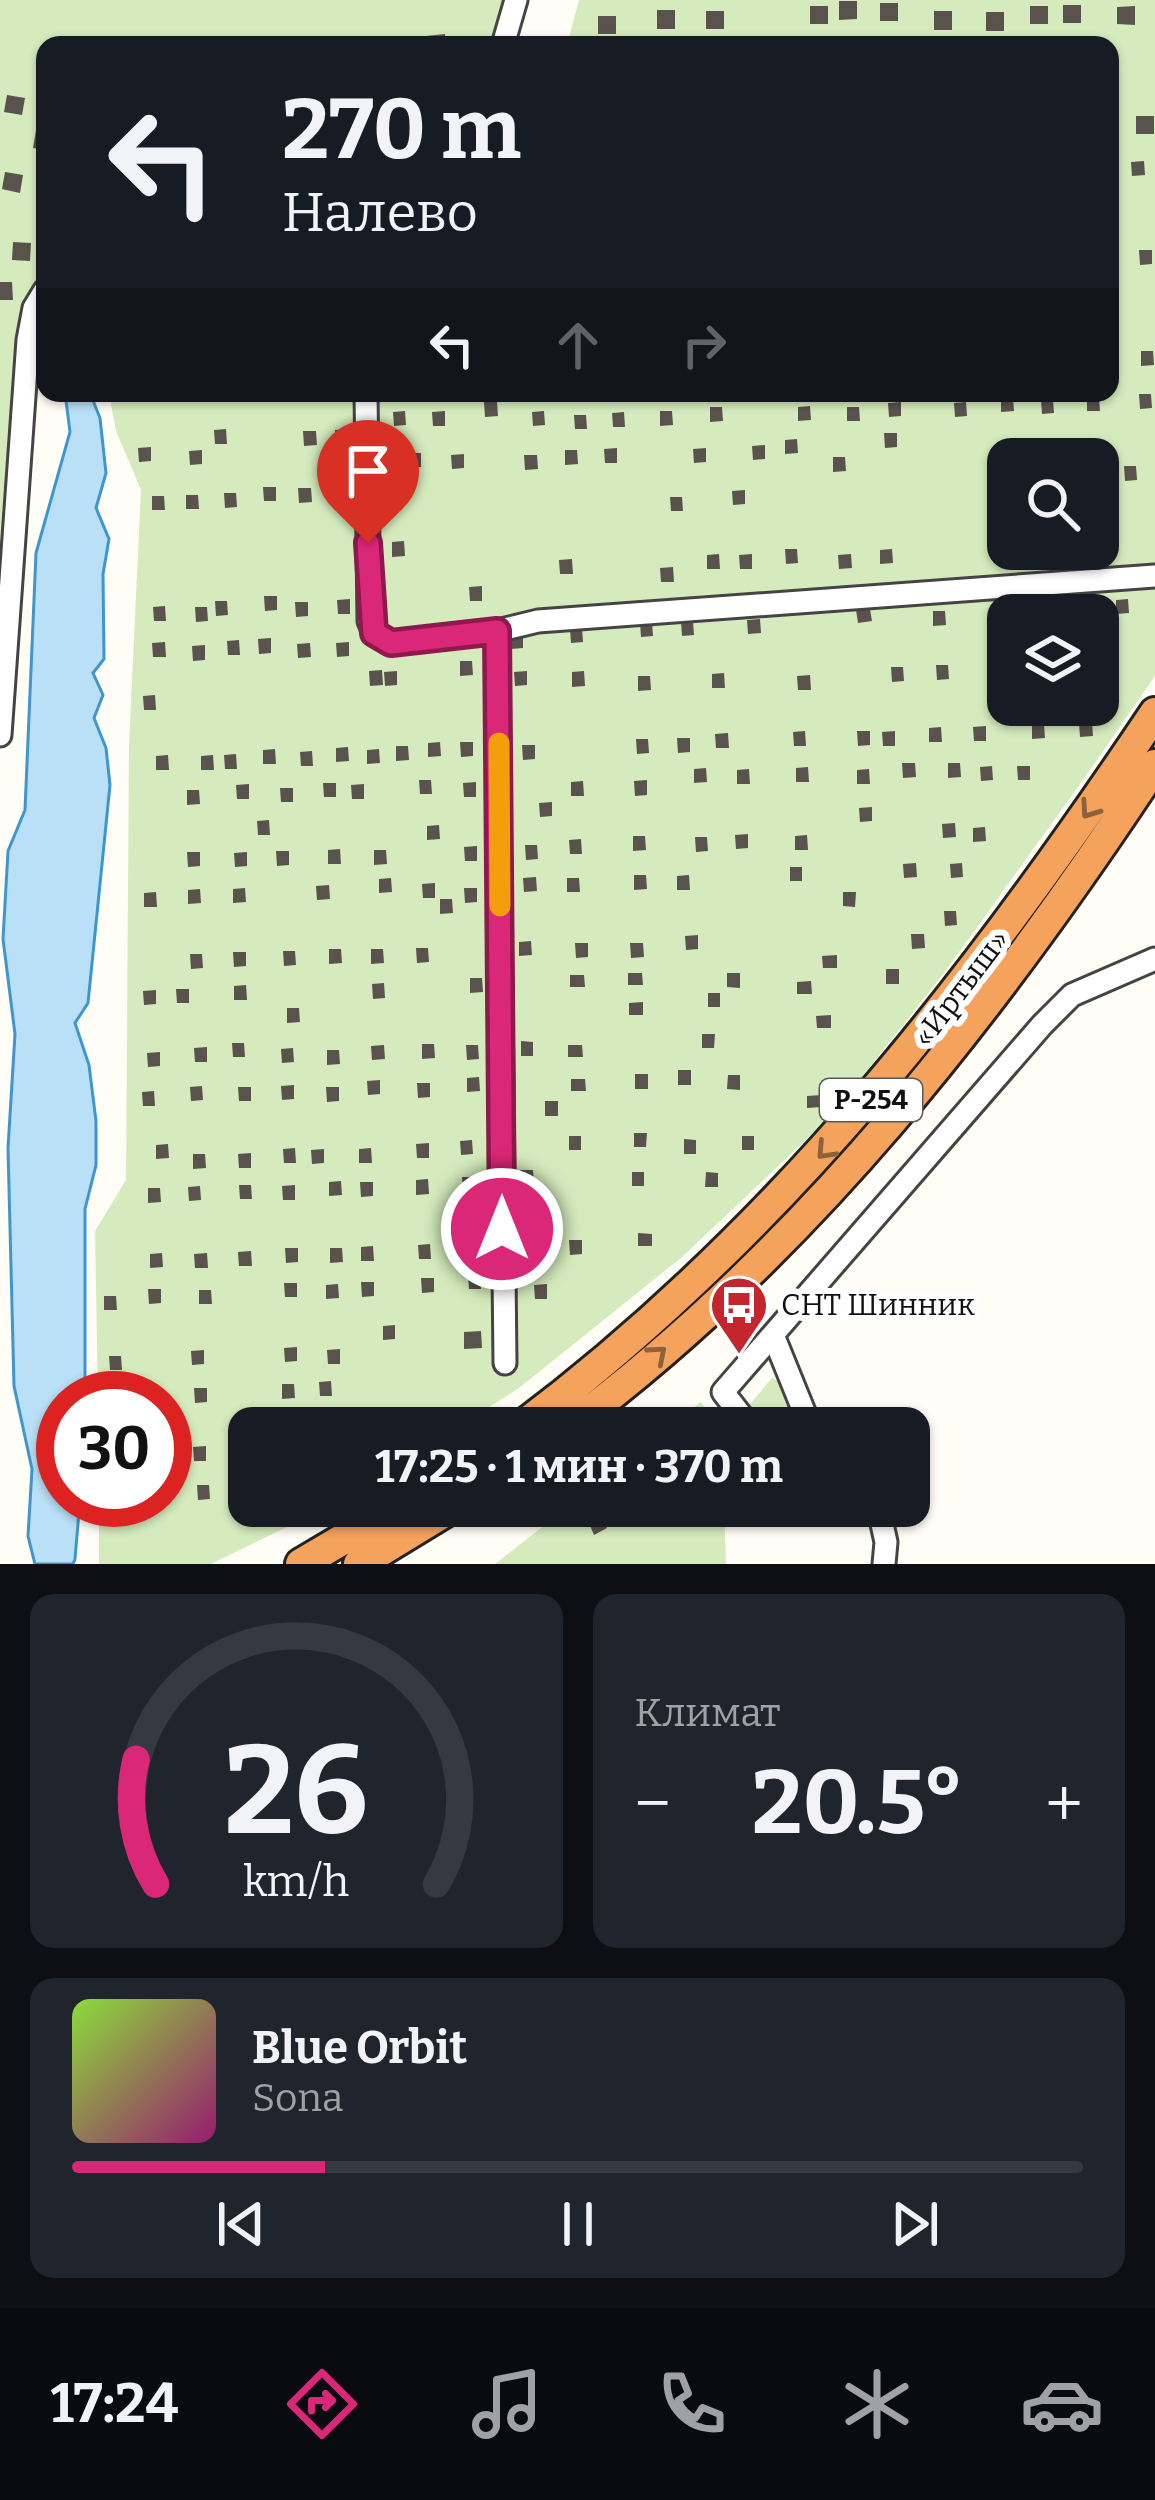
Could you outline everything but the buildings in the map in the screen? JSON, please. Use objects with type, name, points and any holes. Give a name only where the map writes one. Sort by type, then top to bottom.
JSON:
[{"type":"highway","name":"«Иртыш»","points":[[545,1407],[719,1259],[842,1132],[970,979],[1155,713]]},
{"type":"highway","name":"«Иртыш»","points":[[592,1407],[740,1279],[864,1152],[1002,982],[1155,765]]},
{"type":"highway","points":[[301,1564],[364,1527]]},
{"type":"highway","points":[[359,1564],[420,1527]]},
{"type":"street","points":[[506,36],[516,0]]},
{"type":"street","points":[[0,735],[28,340],[36,316]]},
{"type":"street","points":[[366,402],[369,621],[374,633],[391,643],[497,631],[538,621],[1155,575]]},
{"type":"street","points":[[497,631],[505,1364]]},
{"type":"street","points":[[735,1407],[724,1392],[1072,995],[1155,959]]},
{"type":"street","points":[[773,1335],[801,1407]]},
{"type":"street","points":[[883,1527],[884,1564]]},
{"type":"green space","points":[[0,0],[510,0],[496,36],[36,36],[36,284],[22,324],[0,663]]},
{"type":"green space","points":[[579,0],[1155,0],[1155,566],[1119,569],[1119,438],[987,438],[987,570],[1105,570],[516,617],[397,634],[385,629],[381,620],[378,402],[1119,402],[1119,36],[569,36]]},
{"type":"green space","points":[[111,402],[363,402],[362,640],[379,653],[560,628],[987,596],[987,726],[1119,726],[1119,594],[1020,594],[1155,584],[1155,676],[944,973],[831,1116],[682,1257],[489,1407],[228,1407],[228,1527],[287,1527],[211,1564],[99,1564],[99,1527],[192,1527],[192,1371],[98,1371],[95,1231],[126,1180],[129,744],[141,490],[116,431]]},
{"type":"green space","points":[[772,1378],[783,1383],[793,1407],[748,1407]]},
{"type":"green space","points":[[542,1527],[725,1527],[726,1564],[495,1564]]},
{"type":"water","points":[[66,402],[94,402],[106,473],[96,508],[109,539],[103,574],[104,659],[93,673],[103,695],[94,718],[106,748],[110,785],[88,1003],[75,1023],[89,1065],[96,1121],[96,1165],[85,1209],[85,1371],[36,1371],[36,1527],[78,1527],[73,1564],[35,1564],[28,1536],[32,1469],[14,1386],[8,1148],[15,1034],[3,939],[8,851],[25,810],[36,553],[70,432]]},
{"type":"slow traffic","points":[[499,743],[500,906]]},
{"type":"place","name":"СНТ Шинник","points":[[739,1356]]},
{"type":"route","points":[[368,543],[369,621],[374,633],[391,643],[497,631],[502,1229]]}]
